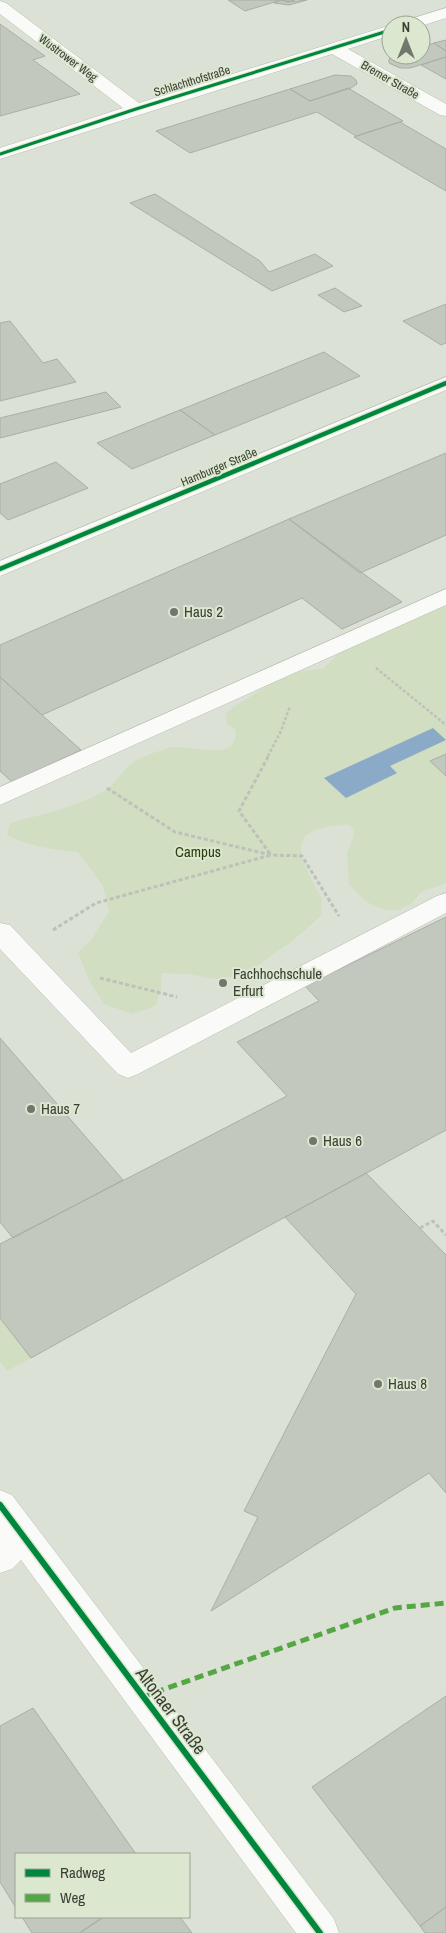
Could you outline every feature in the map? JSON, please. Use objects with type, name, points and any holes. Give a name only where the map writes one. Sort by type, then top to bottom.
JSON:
[{"type":"street","name":"Wustrower Weg","points":[[0,6],[136,109]]},
{"type":"street","points":[[431,18],[446,13]]},
{"type":"street","name":"Schlachthofstraße","points":[[0,154],[136,109],[381,33]]},
{"type":"street","name":"Bremer Straße","points":[[334,48],[446,112]]},
{"type":"street","name":"Hamburger Straße","points":[[0,569],[446,383]]},
{"type":"street","points":[[0,797],[446,596]]},
{"type":"street","points":[[0,932],[10,956],[128,1067],[446,902]]},
{"type":"street","name":"Altonaer Straße","points":[[0,1505],[11,1546],[320,1933]]},
{"type":"path","points":[[344,642],[446,725]]},
{"type":"path","points":[[271,855],[239,811],[281,731],[298,685],[314,656]]},
{"type":"path","points":[[70,765],[175,832],[271,855],[302,856],[358,948]]},
{"type":"path","points":[[10,956],[96,903],[271,855]]},
{"type":"path","points":[[93,976],[234,1012]]},
{"type":"path","points":[[420,1228],[433,1221],[446,1234]]},
{"type":"green space","name":"Campus","points":[[446,606],[446,883],[421,892],[411,904],[399,910],[387,910],[374,906],[363,899],[349,884],[347,853],[354,830],[349,825],[327,827],[313,831],[304,838],[301,846],[302,857],[322,899],[321,915],[290,943],[245,975],[215,979],[188,974],[162,973],[161,989],[155,1006],[132,1014],[104,1004],[89,980],[78,952],[92,939],[109,911],[103,886],[78,852],[42,847],[15,839],[7,835],[10,823],[60,809],[97,795],[112,785],[134,762],[169,748],[221,750],[229,747],[235,741],[236,730],[227,724],[226,715],[232,708],[269,685],[298,672],[324,668],[346,646]]},
{"type":"green space","points":[[0,1318],[31,1358],[7,1371],[0,1362]]},
{"type":"water","points":[[433,728],[446,740],[390,766],[397,773],[346,798],[324,778]]},
{"type":"building","points":[[228,0],[281,0],[245,11]]},
{"type":"building","points":[[281,0],[288,2],[307,0],[289,5],[274,3]]},
{"type":"building","points":[[0,24],[45,56],[33,60],[80,94],[0,116]]},
{"type":"building","points":[[446,40],[446,51],[434,43]]},
{"type":"building","points":[[434,43],[446,51],[446,57],[431,62],[431,44]]},
{"type":"building","points":[[446,57],[446,79],[421,65],[431,65],[431,62]]},
{"type":"building","points":[[393,65],[420,65],[410,68],[400,68]]},
{"type":"building","points":[[335,75],[351,76],[356,80],[357,84],[351,88],[310,101],[290,89]]},
{"type":"building","points":[[348,88],[403,121],[356,136],[317,112],[190,153],[156,131],[290,89],[310,101]]},
{"type":"building","points":[[400,122],[446,149],[446,191],[354,137]]},
{"type":"building","points":[[155,194],[260,261],[269,272],[315,254],[333,266],[272,291],[130,203]]},
{"type":"building","points":[[335,288],[362,306],[344,312],[318,295]]},
{"type":"building","points":[[446,304],[446,343],[441,345],[403,321]]},
{"type":"building","points":[[10,321],[43,363],[57,359],[76,382],[0,401],[0,323]]},
{"type":"building","points":[[324,352],[360,376],[215,435],[180,410]]},
{"type":"building","points":[[106,392],[121,407],[0,438],[0,418]]},
{"type":"building","points":[[180,410],[215,435],[132,469],[97,443]]},
{"type":"building","points":[[446,453],[446,535],[360,573],[289,519]]},
{"type":"building","points":[[56,462],[88,488],[8,520],[0,513],[0,484]]},
{"type":"building","name":"Haus 2","points":[[289,519],[402,602],[342,629],[302,598],[42,715],[0,677],[0,645]]},
{"type":"building","points":[[0,677],[81,750],[12,782],[0,771]]},
{"type":"building","points":[[446,754],[446,776],[430,761]]},
{"type":"building","name":"Haus 6","points":[[446,917],[446,1130],[31,1358],[0,1318],[0,1244],[287,1096],[237,1042],[319,1001],[305,986]]},
{"type":"building","name":"Haus 7","points":[[0,1038],[123,1180],[13,1238],[0,1222]]},
{"type":"building","name":"Haus 8","points":[[366,1173],[446,1255],[446,1493],[429,1473],[211,1611],[258,1517],[244,1511],[356,1294],[285,1217]]},
{"type":"building","points":[[446,1696],[446,1907],[420,1926],[312,1787]]},
{"type":"building","points":[[33,1708],[135,1853],[15,1853],[15,1906],[0,1882],[0,1726]]},
{"type":"building","points":[[446,1907],[446,1933],[425,1933],[420,1926]]},
{"type":"building","points":[[23,1918],[102,1918],[79,1933],[32,1933]]},
{"type":"building","points":[[102,1918],[181,1918],[192,1933],[80,1933]]},
{"type":"marked path","points":[[142,1697],[395,1608],[446,1603]]},
{"type":"cycle path","points":[[0,154],[136,109],[381,33]]},
{"type":"cycle path","points":[[0,569],[446,383]]},
{"type":"cycle path","points":[[0,1505],[320,1933]]},
{"type":"place","name":"Haus 2","points":[[174,612]]},
{"type":"place","name":"Fachhochschule Erfurt","points":[[223,983]]},
{"type":"place","name":"Haus 7","points":[[31,1109]]},
{"type":"place","name":"Haus 6","points":[[313,1141]]},
{"type":"place","name":"Haus 8","points":[[378,1384]]}]
